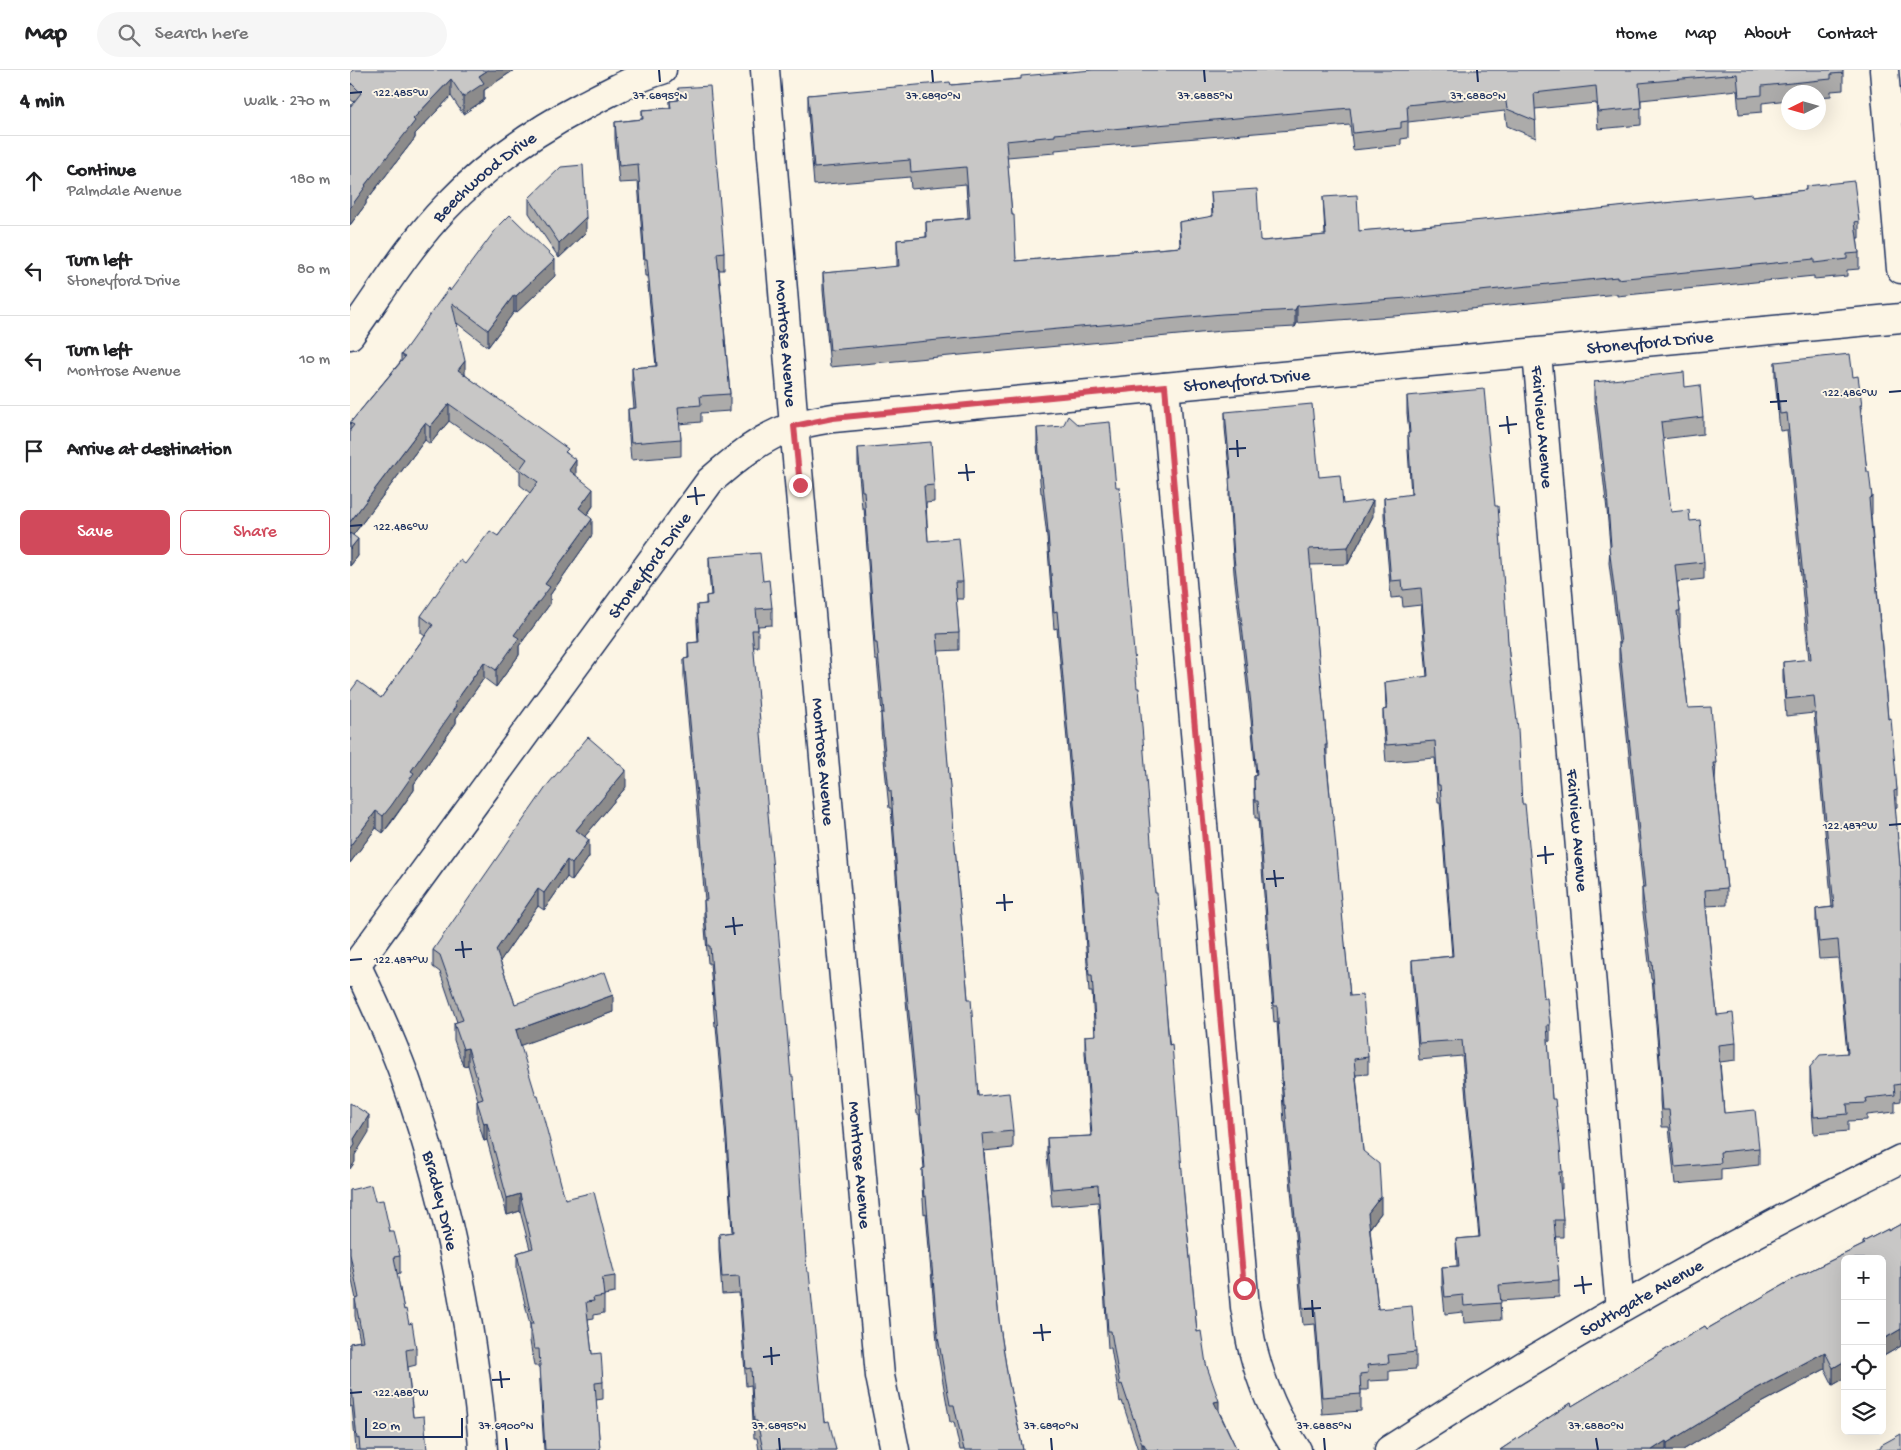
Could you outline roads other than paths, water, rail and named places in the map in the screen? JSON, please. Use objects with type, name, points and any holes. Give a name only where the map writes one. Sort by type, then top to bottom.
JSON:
[{"type":"street","name":"Beechwood Drive","points":[[350,335],[411,250],[445,208],[480,174],[518,145],[562,117],[607,93],[662,70]]},
{"type":"street","name":"Montrose Avenue","points":[[765,70],[794,426],[879,1366],[894,1450]]},
{"type":"street","points":[[1884,70],[1901,269]]},
{"type":"street","name":"Stoneyford Drive","points":[[353,968],[710,481],[733,461],[763,440],[794,426],[833,418],[1901,318]]},
{"type":"street","name":"Fairview Avenue","points":[[1537,353],[1620,1308]]},
{"type":"street","points":[[1165,386],[1245,1307],[1252,1349],[1266,1392],[1297,1450]]},
{"type":"street","name":"Bradley Drive","points":[[353,968],[406,1081],[428,1145],[462,1292],[474,1363],[483,1450]]},
{"type":"street","name":"Southgate Avenue","points":[[1390,1450],[1524,1365],[1620,1308],[1746,1238],[1901,1160]]}]
